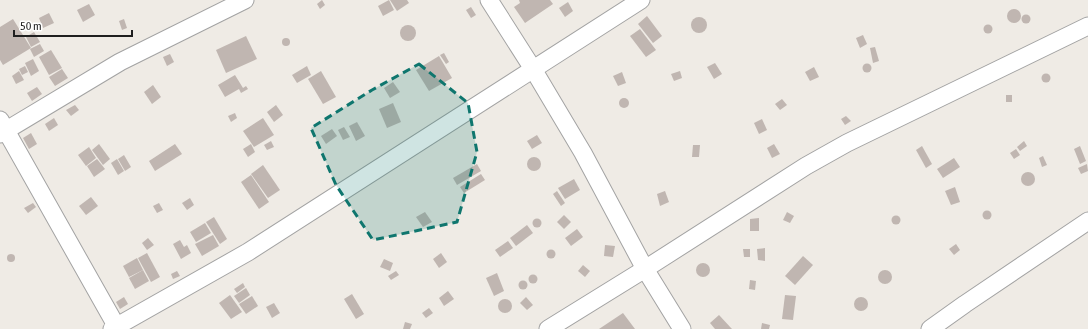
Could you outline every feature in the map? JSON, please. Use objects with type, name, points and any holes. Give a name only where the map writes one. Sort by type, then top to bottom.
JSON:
[{"type":"street","points":[[245,0],[120,62],[2,128],[115,328],[248,252],[641,0]]},
{"type":"street","points":[[489,0],[533,69],[583,153],[645,269],[682,329]]},
{"type":"street","points":[[548,329],[806,166],[847,143],[1088,26]]},
{"type":"street","points":[[930,329],[1088,221]]},
{"type":"highlighted area","points":[[419,64],[468,103],[477,152],[457,222],[373,240],[336,185],[311,128],[372,90]]},
{"type":"building","points":[[322,0],[325,5],[320,9],[317,4]]},
{"type":"building","points":[[389,0],[394,10],[383,16],[378,6]]},
{"type":"building","points":[[390,0],[407,0],[409,3],[397,11]]},
{"type":"building","points":[[519,0],[550,0],[553,4],[525,23],[514,7],[520,3]]},
{"type":"building","points":[[568,2],[573,11],[565,17],[559,8]]},
{"type":"building","points":[[89,4],[95,15],[83,22],[77,10]]},
{"type":"building","points":[[471,7],[476,15],[471,18],[466,10]]},
{"type":"building","points":[[1014,9],[1019,11],[1021,16],[1019,21],[1014,23],[1009,21],[1007,16],[1009,11]]},
{"type":"building","points":[[49,13],[54,23],[43,28],[39,18]]},
{"type":"building","points":[[1026,14],[1031,19],[1026,24],[1021,19]]},
{"type":"building","points":[[647,16],[662,36],[653,43],[638,24]]},
{"type":"building","points":[[699,17],[705,19],[707,25],[705,31],[699,33],[693,31],[691,25],[693,19]]},
{"type":"building","points":[[13,19],[31,48],[3,65],[0,60],[0,27]]},
{"type":"building","points":[[124,19],[127,28],[122,30],[119,21]]},
{"type":"building","points":[[988,24],[993,29],[988,34],[983,29]]},
{"type":"building","points":[[408,25],[414,27],[416,33],[414,39],[408,41],[402,39],[400,33],[402,27]]},
{"type":"building","points":[[640,29],[656,50],[646,57],[630,36]]},
{"type":"building","points":[[34,32],[40,42],[31,47],[26,37]]},
{"type":"building","points":[[863,35],[867,44],[860,48],[856,38]]},
{"type":"building","points":[[246,36],[257,59],[226,73],[216,50]]},
{"type":"building","points":[[284,38],[288,38],[290,42],[288,46],[284,46],[282,44],[282,40]]},
{"type":"building","points":[[40,44],[44,51],[34,57],[30,49]]},
{"type":"building","points":[[875,47],[879,61],[873,63],[870,48]]},
{"type":"building","points":[[51,50],[62,68],[49,75],[39,57]]},
{"type":"building","points":[[444,53],[449,62],[446,64],[440,55]]},
{"type":"building","points":[[170,54],[174,62],[167,66],[163,57]]},
{"type":"building","points":[[439,56],[452,78],[429,91],[416,70]]},
{"type":"building","points":[[33,59],[39,71],[31,76],[25,63]]},
{"type":"building","points":[[715,63],[722,74],[714,79],[707,67]]},
{"type":"building","points":[[867,63],[872,68],[867,73],[862,68]]},
{"type":"building","points":[[25,66],[28,72],[22,75],[19,69]]},
{"type":"building","points":[[307,66],[311,75],[297,83],[292,75]]},
{"type":"building","points":[[814,67],[819,77],[810,81],[805,72]]},
{"type":"building","points":[[62,69],[68,78],[55,86],[49,77]]},
{"type":"building","points":[[19,71],[24,80],[16,84],[12,76]]},
{"type":"building","points":[[321,71],[336,97],[323,104],[308,79]]},
{"type":"building","points":[[680,71],[682,78],[674,81],[671,74]]},
{"type":"building","points":[[622,72],[626,83],[618,86],[613,76]]},
{"type":"building","points":[[1046,73],[1051,78],[1046,83],[1041,78]]},
{"type":"building","points":[[235,75],[243,88],[246,86],[248,89],[241,93],[239,89],[225,97],[218,85]]},
{"type":"building","points":[[393,82],[400,92],[390,98],[384,88]]},
{"type":"building","points":[[153,85],[161,97],[152,104],[144,92]]},
{"type":"building","points":[[37,87],[42,94],[32,101],[27,93]]},
{"type":"building","points":[[1006,95],[1012,95],[1012,102],[1006,102]]},
{"type":"building","points":[[622,98],[626,98],[629,103],[626,108],[622,108],[619,105],[619,101]]},
{"type":"building","points":[[782,99],[787,105],[780,110],[775,104]]},
{"type":"building","points":[[393,103],[401,122],[387,128],[379,109]]},
{"type":"building","points":[[75,105],[79,110],[71,116],[66,110]]},
{"type":"building","points":[[276,105],[283,115],[274,122],[267,112]]},
{"type":"building","points":[[235,113],[237,118],[231,122],[228,116]]},
{"type":"building","points":[[846,116],[851,121],[845,125],[841,119]]},
{"type":"building","points":[[54,118],[58,125],[49,131],[45,124]]},
{"type":"building","points":[[263,118],[274,135],[254,147],[243,131]]},
{"type":"building","points":[[762,119],[767,130],[759,134],[754,123]]},
{"type":"building","points":[[357,122],[365,136],[356,141],[349,126]]},
{"type":"building","points":[[344,127],[350,137],[343,140],[338,130]]},
{"type":"building","points":[[332,129],[337,136],[326,144],[321,136]]},
{"type":"building","points":[[31,133],[37,144],[29,149],[23,138]]},
{"type":"building","points":[[537,135],[542,143],[532,149],[527,141]]},
{"type":"building","points":[[271,141],[274,147],[267,150],[264,145]]},
{"type":"building","points":[[1024,141],[1027,146],[1020,151],[1017,147]]},
{"type":"building","points":[[99,144],[110,159],[103,165],[92,150]]},
{"type":"building","points":[[175,144],[182,154],[155,171],[149,161]]},
{"type":"building","points":[[251,144],[255,152],[248,157],[243,149]]},
{"type":"building","points":[[774,144],[780,154],[772,158],[767,148]]},
{"type":"building","points":[[693,145],[700,145],[699,157],[692,157]]},
{"type":"building","points":[[922,146],[932,164],[926,168],[916,150]]},
{"type":"building","points":[[1080,146],[1086,161],[1080,164],[1074,149]]},
{"type":"building","points":[[89,147],[96,158],[86,166],[78,155]]},
{"type":"building","points":[[1016,149],[1020,155],[1014,159],[1010,153]]},
{"type":"building","points":[[124,155],[131,167],[125,171],[118,159]]},
{"type":"building","points":[[1043,156],[1047,165],[1042,167],[1039,158]]},
{"type":"building","points":[[534,157],[539,159],[541,164],[539,169],[534,171],[529,169],[527,164],[529,159]]},
{"type":"building","points":[[954,158],[960,167],[943,178],[937,169]]},
{"type":"building","points":[[97,159],[105,169],[94,177],[87,166]]},
{"type":"building","points":[[117,159],[124,171],[118,175],[111,163]]},
{"type":"building","points":[[477,164],[481,171],[457,185],[453,178]]},
{"type":"building","points":[[1087,164],[1088,171],[1081,174],[1078,168]]},
{"type":"building","points":[[263,165],[280,190],[268,198],[251,174]]},
{"type":"building","points":[[1028,172],[1033,174],[1035,179],[1033,184],[1028,186],[1023,184],[1021,179],[1023,174]]},
{"type":"building","points":[[481,174],[485,180],[464,193],[460,187]]},
{"type":"building","points":[[251,175],[269,202],[259,209],[241,182]]},
{"type":"building","points":[[574,179],[580,190],[565,199],[558,188]]},
{"type":"building","points":[[955,187],[960,202],[951,205],[945,191]]},
{"type":"building","points":[[557,191],[565,203],[561,206],[553,194]]},
{"type":"building","points":[[665,191],[669,202],[660,206],[657,194]]},
{"type":"building","points":[[91,197],[98,206],[86,215],[79,206]]},
{"type":"building","points":[[190,198],[194,205],[187,210],[182,203]]},
{"type":"building","points":[[33,203],[36,207],[28,213],[24,208]]},
{"type":"building","points":[[159,203],[163,210],[157,213],[153,206]]},
{"type":"building","points":[[987,210],[992,215],[987,220],[982,215]]},
{"type":"building","points":[[425,212],[432,222],[423,227],[416,217]]},
{"type":"building","points":[[787,212],[794,216],[790,223],[783,220]]},
{"type":"building","points":[[564,215],[571,222],[564,229],[557,222]]},
{"type":"building","points":[[896,215],[901,220],[896,225],[891,220]]},
{"type":"building","points":[[214,217],[227,239],[220,244],[206,222]]},
{"type":"building","points":[[537,218],[542,223],[537,228],[532,223]]},
{"type":"building","points":[[759,218],[759,231],[750,231],[750,219]]},
{"type":"building","points":[[205,223],[211,233],[196,242],[190,232]]},
{"type":"building","points":[[527,225],[533,233],[516,246],[510,238]]},
{"type":"building","points":[[577,229],[583,237],[571,246],[565,238]]},
{"type":"building","points":[[213,235],[219,246],[202,256],[195,244]]},
{"type":"building","points":[[148,238],[154,245],[147,250],[142,243]]},
{"type":"building","points":[[180,240],[184,247],[187,245],[191,253],[181,259],[173,244]]},
{"type":"building","points":[[508,241],[513,248],[500,257],[495,250]]},
{"type":"building","points":[[956,244],[960,250],[954,255],[949,249]]},
{"type":"building","points":[[605,245],[615,246],[613,257],[604,256]]},
{"type":"building","points":[[765,248],[765,261],[758,260],[757,249]]},
{"type":"building","points":[[551,249],[556,254],[551,259],[546,254]]},
{"type":"building","points":[[743,249],[750,249],[750,257],[744,257]]},
{"type":"building","points":[[147,253],[160,277],[151,282],[138,258]]},
{"type":"building","points":[[441,253],[447,262],[439,268],[433,259]]},
{"type":"building","points":[[9,254],[13,254],[15,258],[13,262],[9,262],[7,260],[7,256]]},
{"type":"building","points":[[803,256],[813,265],[795,285],[785,276]]},
{"type":"building","points":[[137,258],[143,270],[129,277],[123,266]]},
{"type":"building","points":[[384,259],[393,263],[390,271],[380,267]]},
{"type":"building","points":[[703,263],[708,265],[710,270],[708,275],[703,277],[698,275],[696,270],[698,265]]},
{"type":"building","points":[[583,265],[590,271],[585,277],[578,271]]},
{"type":"building","points":[[143,270],[149,281],[135,289],[129,278]]},
{"type":"building","points":[[885,270],[890,272],[892,277],[890,282],[885,284],[880,282],[878,277],[880,272]]},
{"type":"building","points":[[177,271],[180,276],[173,279],[171,274]]},
{"type":"building","points":[[396,271],[399,275],[391,280],[388,276]]},
{"type":"building","points":[[497,273],[504,291],[494,296],[486,278]]},
{"type":"building","points":[[533,274],[538,279],[533,284],[528,279]]},
{"type":"building","points":[[523,280],[528,285],[523,290],[518,285]]},
{"type":"building","points":[[750,280],[756,281],[755,290],[749,289]]},
{"type":"building","points":[[243,283],[245,287],[237,293],[234,289]]},
{"type":"building","points":[[246,288],[250,295],[239,303],[234,296]]},
{"type":"building","points":[[448,291],[454,299],[444,306],[439,298]]},
{"type":"building","points":[[352,294],[364,314],[356,319],[344,299]]},
{"type":"building","points":[[230,295],[242,312],[231,319],[219,303]]},
{"type":"building","points":[[785,295],[796,296],[793,320],[782,319]]},
{"type":"building","points":[[252,296],[258,306],[246,314],[239,304]]},
{"type":"building","points":[[124,297],[128,304],[120,309],[116,302]]},
{"type":"building","points":[[526,297],[533,305],[527,310],[520,303]]},
{"type":"building","points":[[861,297],[866,299],[868,304],[866,309],[861,311],[856,309],[854,304],[856,299]]},
{"type":"building","points":[[505,299],[510,301],[512,306],[510,311],[505,313],[500,311],[498,306],[500,301]]},
{"type":"building","points":[[274,303],[280,313],[272,318],[266,307]]},
{"type":"building","points":[[429,308],[433,313],[426,318],[422,313]]},
{"type":"building","points":[[623,313],[635,329],[599,329]]},
{"type":"building","points":[[719,315],[732,329],[715,329],[710,323]]},
{"type":"building","points":[[405,322],[412,324],[410,329],[403,329]]},
{"type":"building","points":[[762,323],[770,325],[769,329],[761,329]]}]
